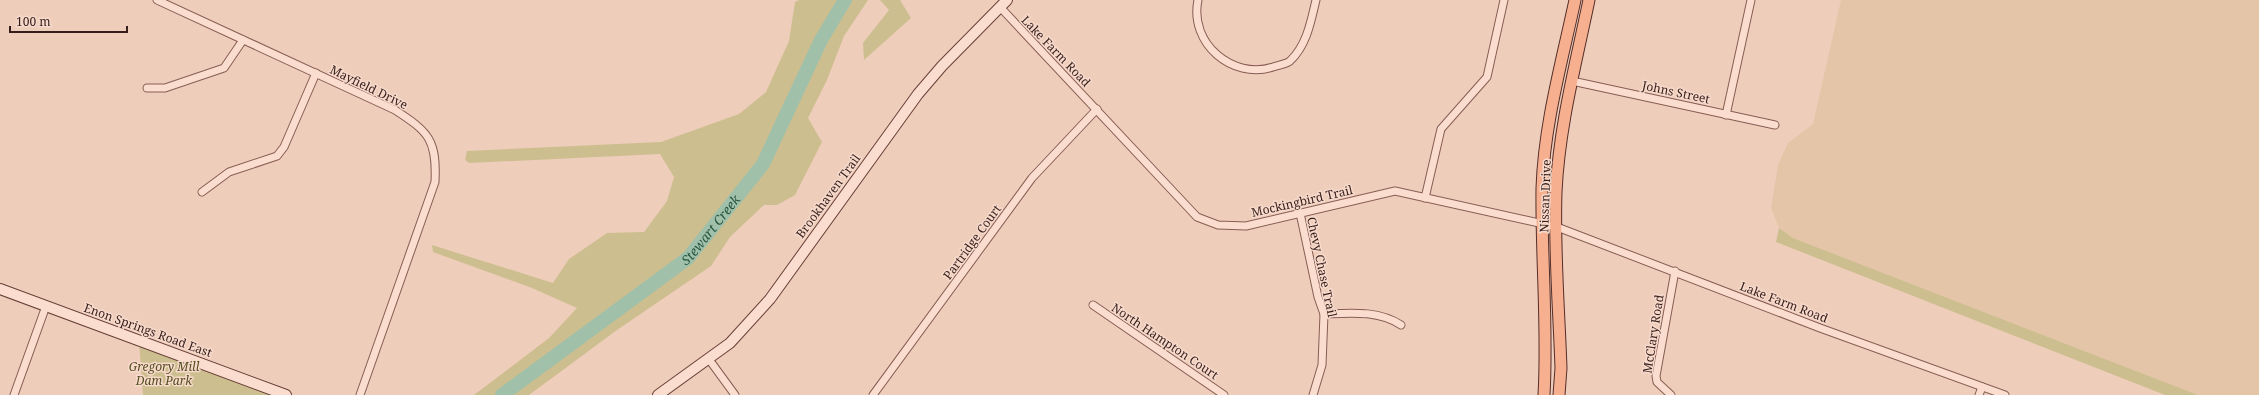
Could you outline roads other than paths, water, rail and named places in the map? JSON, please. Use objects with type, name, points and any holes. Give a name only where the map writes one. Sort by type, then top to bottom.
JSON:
[{"type":"main road","name":"Nissan Drive","points":[[1544,395],[1546,361],[1542,188],[1554,104],[1575,0]]},
{"type":"main road","name":"Nissan Drive","points":[[1559,395],[1561,368],[1556,192],[1572,81],[1589,0]]},
{"type":"street","name":"Mayfield Drive","points":[[157,0],[395,110],[417,124],[427,136],[434,151],[435,182],[360,395]]},
{"type":"street","points":[[1198,0],[1196,9],[1203,39],[1213,52],[1225,62],[1244,70],[1266,69],[1290,62],[1306,38],[1316,0]]},
{"type":"street","points":[[1425,198],[1441,129],[1486,77],[1504,0]]},
{"type":"street","points":[[1726,115],[1751,0]]},
{"type":"street","name":"Lake Farm Road","points":[[1004,4],[1097,109]]},
{"type":"street","name":"Brookhaven Trail","points":[[658,395],[730,343],[770,299],[918,94],[942,66],[1004,4]]},
{"type":"street","points":[[146,88],[165,88],[224,68],[243,40]]},
{"type":"street","points":[[202,192],[229,172],[277,156],[284,147],[316,73]]},
{"type":"street","name":"Johns Street","points":[[1572,81],[1776,125]]},
{"type":"street","name":"Mockingbird Trail","points":[[1097,109],[1197,217],[1218,225],[1246,226],[1395,191],[1556,227]]},
{"type":"street","name":"Partridge Court","points":[[873,395],[1032,178],[1097,109]]},
{"type":"street","name":"Chevy Chase Trail","points":[[1300,213],[1318,297],[1324,314],[1322,365],[1313,395]]},
{"type":"street","name":"Lake Farm Road","points":[[1556,227],[1675,271],[1820,328],[2005,395]]},
{"type":"street","name":"McClary Road","points":[[1671,395],[1657,382],[1656,376],[1675,271]]},
{"type":"street","name":"Enon Springs Road East","points":[[0,289],[286,395]]},
{"type":"street","name":"North Hampton Court","points":[[1093,305],[1224,395]]},
{"type":"street","points":[[14,395],[46,306]]},
{"type":"street","points":[[1324,314],[1367,312],[1394,320],[1401,325]]},
{"type":"street","points":[[708,358],[735,395]]},
{"type":"street","points":[[1979,395],[1982,387]]},
{"type":"waterway","name":"Stewart Creek","points":[[502,395],[688,258],[763,164],[821,40],[845,0]]},
{"type":"park label","name":"Gregory Mill Dam Park","points":[[164,373]]}]
